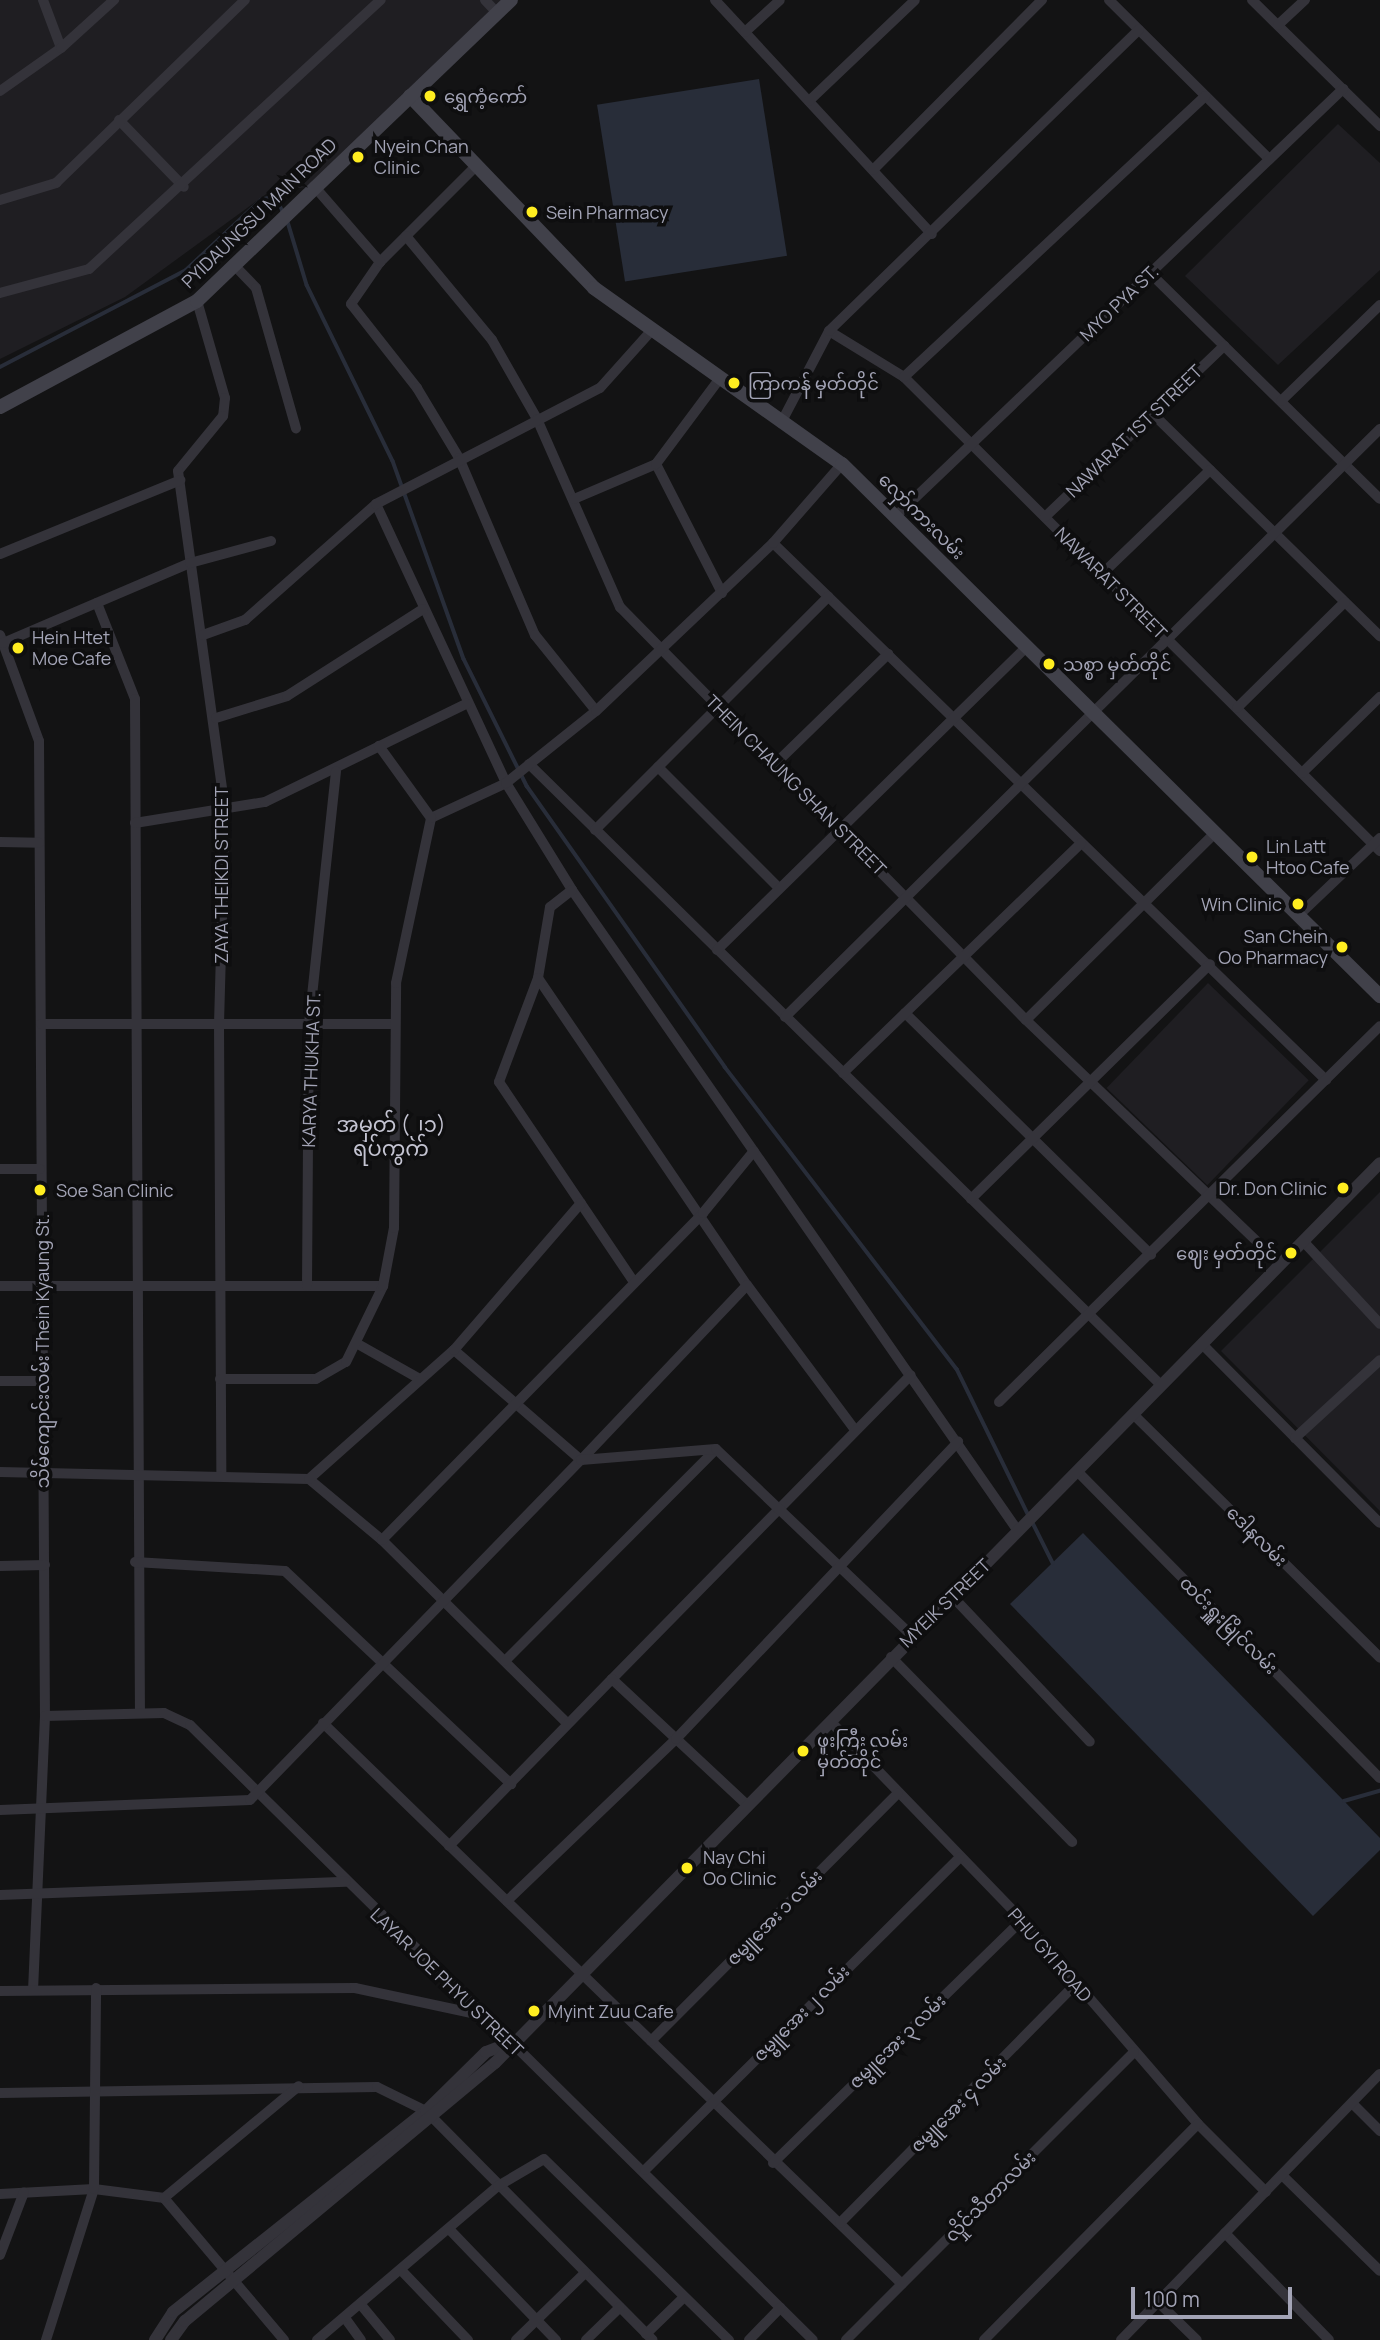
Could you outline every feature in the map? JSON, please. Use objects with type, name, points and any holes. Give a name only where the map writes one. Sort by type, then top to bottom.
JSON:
[{"type":"main road","name":"PYIDAUNGSU MAIN ROAD","points":[[0,407],[197,301],[510,0]]},
{"type":"main road","name":"လှော်ကားလမ်း","points":[[410,96],[594,288],[842,464],[1025,648],[1380,996]]},
{"type":"street","points":[[43,0],[61,48]]},
{"type":"street","points":[[0,91],[61,48],[114,0]]},
{"type":"street","points":[[0,200],[56,183],[245,0]]},
{"type":"street","points":[[0,293],[89,269],[184,187],[380,0]]},
{"type":"street","points":[[485,0],[497,13]]},
{"type":"street","points":[[715,0],[932,234]]},
{"type":"street","points":[[745,32],[780,0]]},
{"type":"street","points":[[809,101],[915,0]]},
{"type":"street","points":[[873,170],[1042,0]]},
{"type":"street","points":[[1109,0],[1269,159]]},
{"type":"street","points":[[1252,0],[1380,126]]},
{"type":"street","points":[[1278,26],[1305,0]]},
{"type":"street","points":[[781,423],[829,331],[932,234],[1139,30]]},
{"type":"street","name":"MYO PYA ST.","points":[[895,517],[1343,89]]},
{"type":"street","points":[[904,377],[1205,96]]},
{"type":"street","points":[[119,120],[184,187]]},
{"type":"street","points":[[477,165],[380,262],[351,304],[417,388],[459,458],[535,635],[596,710]]},
{"type":"street","points":[[314,186],[380,262]]},
{"type":"street","name":"THEIN CHAUNG SHAN STREET","points":[[406,236],[492,340],[537,419],[620,607],[1026,1020],[1280,1264]]},
{"type":"street","points":[[233,264],[256,288],[296,428]]},
{"type":"street","points":[[1150,273],[1380,499]]},
{"type":"street","name":"ZAYA THEIKDI STREET","points":[[197,301],[225,407],[179,463],[190,563],[216,718],[225,809],[219,1024],[221,1474]]},
{"type":"street","points":[[1281,401],[1380,305]]},
{"type":"street","points":[[203,635],[245,620],[380,501],[459,458],[600,388],[652,330]]},
{"type":"street","name":"NAWARAT STREET","points":[[829,331],[904,377],[1302,773],[1378,844]]},
{"type":"street","name":"NAWARAT 1ST STREET","points":[[1045,517],[1224,346]]},
{"type":"street","points":[[574,499],[656,464],[720,378]]},
{"type":"street","points":[[1153,414],[1380,636]]},
{"type":"street","points":[[785,1017],[1089,709],[1380,429]]},
{"type":"street","points":[[656,464],[722,593]]},
{"type":"street","points":[[432,817],[510,780],[596,710],[663,651],[773,543],[842,464]]},
{"type":"street","points":[[1102,574],[1210,470]]},
{"type":"street","points":[[0,554],[180,480]]},
{"type":"street","points":[[380,501],[423,610],[466,704],[572,890],[1018,1531]]},
{"type":"street","points":[[2,639],[97,603],[190,563],[271,541]]},
{"type":"street","points":[[773,543],[1081,843],[1210,964],[1326,1080]]},
{"type":"street","points":[[595,830],[828,597]]},
{"type":"street","points":[[97,603],[135,699],[135,1562],[140,1713]]},
{"type":"street","points":[[1237,708],[1345,603]]},
{"type":"street","points":[[216,718],[287,696],[423,610]]},
{"type":"street","name":"သိမ်ကျောင်းလမ်း Thein Kyaung St.","points":[[2,639],[39,741],[45,1716],[40,1894],[33,1990]]},
{"type":"street","points":[[716,950],[1025,648]]},
{"type":"street","points":[[775,764],[888,654]]},
{"type":"street","points":[[1302,773],[1380,697]]},
{"type":"street","points":[[135,823],[265,802],[336,771],[379,746],[466,704]]},
{"type":"street","points":[[220,1379],[316,1379],[346,1362],[383,1286],[394,1228],[393,1024],[396,983],[432,817],[379,746]]},
{"type":"street","points":[[527,766],[1161,1385]]},
{"type":"street","points":[[658,767],[779,888]]},
{"type":"street","name":"KARYA THUKHA ST.","points":[[307,1286],[309,1024],[336,771]]},
{"type":"street","points":[[1026,1020],[1215,833]]},
{"type":"street","points":[[0,842],[39,843]]},
{"type":"street","points":[[843,1073],[1081,843]]},
{"type":"street","points":[[1298,916],[1378,844]]},
{"type":"street","points":[[572,890],[550,907],[538,978],[499,1082],[634,1282]]},
{"type":"street","points":[[971,1199],[1210,964]]},
{"type":"street","points":[[538,978],[703,1213],[747,1285],[855,1430]]},
{"type":"street","points":[[905,1013],[1151,1255]]},
{"type":"street","points":[[41,1024],[393,1024]]},
{"type":"street","points":[[999,1402],[1090,1316],[1380,1026]]},
{"type":"street","points":[[382,1540],[703,1213],[754,1151]]},
{"type":"street","name":"MYEIK STREET","points":[[430,2115],[485,2052],[509,2043],[583,1973],[831,1722],[911,1635],[953,1597],[1380,1163]]},
{"type":"street","points":[[0,1169],[40,1169]]},
{"type":"street","points":[[309,1479],[454,1350],[581,1203]]},
{"type":"street","points":[[1303,1241],[1380,1324]]},
{"type":"street","points":[[0,1810],[241,1803],[258,1796],[323,1723],[581,1460],[747,1285]]},
{"type":"street","points":[[0,1286],[383,1286]]},
{"type":"street","points":[[356,1343],[420,1379]]},
{"type":"street","points":[[1202,1344],[1380,1523]]},
{"type":"street","points":[[454,1350],[581,1460],[716,1449]]},
{"type":"street","points":[[1295,1438],[1380,1360]]},
{"type":"street","points":[[449,1846],[911,1375]]},
{"type":"street","points":[[0,1381],[42,1381]]},
{"type":"street","name":"ဒေါနလမ်း","points":[[1133,1414],[1380,1658]]},
{"type":"street","points":[[507,1900],[676,1739],[958,1442]]},
{"type":"street","points":[[716,1449],[778,1512],[911,1635]]},
{"type":"street","points":[[505,1661],[716,1449]]},
{"type":"street","name":"ထင်းရှူးမြိုင်လမ်း","points":[[1077,1471],[1380,1779]]},
{"type":"street","points":[[0,1472],[221,1474],[309,1479],[382,1540],[567,1723]]},
{"type":"street","points":[[135,1562],[285,1571],[385,1659],[511,1784]]},
{"type":"street","points":[[0,1566],[45,1565]]},
{"type":"street","points":[[953,1597],[1090,1742]]},
{"type":"street","points":[[891,1657],[1072,1842]]},
{"type":"street","points":[[612,1679],[748,1806]]},
{"type":"street","name":"LAYAR JOE PHYU STREET","points":[[45,1716],[164,1713],[190,1725],[478,2015],[645,2170],[813,2340]]},
{"type":"street","name":"PHU GYI ROAD","points":[[831,1722],[897,1794],[1022,1920],[1198,2124],[1266,2192]]},
{"type":"street","points":[[323,1723],[714,2100],[773,2163],[902,2284]]},
{"type":"street","name":"ဇမ္ဗူအေး ၁ လမ်း","points":[[651,2041],[897,1794]]},
{"type":"street","name":"ဇမ္ဗူအေး ၂ လမ်း","points":[[645,2170],[959,1858]]},
{"type":"street","points":[[0,1895],[345,1882]]},
{"type":"street","name":"ဇမ္ဗူအေး ၃ လမ်း","points":[[773,2163],[1022,1920]]},
{"type":"street","name":"ဇမ္ဗူအေး ၄ လမ်း","points":[[840,2223],[1076,1984]]},
{"type":"street","points":[[47,2340],[94,2189],[96,1988]]},
{"type":"street","points":[[0,1991],[96,1988],[355,1988],[478,2015]]},
{"type":"street","name":"လှိုင်သီတာလမ်း","points":[[846,2340],[1134,2052]]},
{"type":"street","points":[[1121,2340],[1380,2074]]},
{"type":"street","points":[[164,2198],[300,2086]]},
{"type":"street","points":[[0,2093],[300,2086],[377,2087],[430,2115],[650,2337],[684,2297]]},
{"type":"street","points":[[1352,2103],[1380,2132]]},
{"type":"street","points":[[156,2340],[173,2312],[430,2115]]},
{"type":"street","points":[[172,2340],[234,2281],[430,2115]]},
{"type":"street","points":[[984,2340],[1198,2124]]},
{"type":"street","points":[[317,2340],[362,2306],[498,2186],[533,2159],[551,2161],[729,2340]]},
{"type":"street","points":[[1282,2175],[1380,2271]]},
{"type":"street","points":[[0,2193],[94,2189],[164,2198],[284,2340]]},
{"type":"street","points":[[0,2255],[24,2192]]},
{"type":"street","points":[[450,2230],[556,2340]]},
{"type":"street","points":[[1225,2233],[1329,2340]]},
{"type":"street","points":[[401,2270],[468,2340]]},
{"type":"street","points":[[516,2340],[585,2273]]},
{"type":"street","points":[[1158,2302],[1197,2340]]},
{"type":"street","points":[[362,2306],[390,2340]]},
{"type":"street","points":[[586,2340],[620,2307]]},
{"type":"street","points":[[749,2340],[780,2308]]},
{"type":"street","points":[[345,2318],[361,2340]]},
{"type":"shaded area","points":[[0,0],[511,0],[314,186],[269,192],[125,297],[0,359]]},
{"type":"shaded area","points":[[1338,124],[1380,163],[1380,270],[1278,365],[1185,276]]},
{"type":"shaded area","points":[[1208,983],[1309,1080],[1207,1185],[1107,1088]]},
{"type":"shaded area","points":[[1380,1192],[1380,1511],[1221,1351]]},
{"type":"water","points":[[759,79],[787,256],[625,281],[597,105]]},
{"type":"water","points":[[1083,1533],[1380,1838],[1380,1850],[1313,1916],[1010,1604]]},
{"type":"waterway","points":[[0,367],[186,270],[261,200],[275,196],[283,212]]},
{"type":"waterway","points":[[288,222],[307,285],[393,461],[464,659],[527,786],[725,1067],[957,1369],[1028,1514]]},
{"type":"waterway","points":[[1032,1521],[1053,1563]]},
{"type":"waterway","points":[[1344,1801],[1380,1791]]},
{"type":"place","name":"ရွှေကံ့ကော်","points":[[430,96]]},
{"type":"place","name":"Nyein Chan Clinic","points":[[358,157]]},
{"type":"place","name":"Sein Pharmacy","points":[[532,212]]},
{"type":"place","name":"ကြာကန် မှတ်တိုင်","points":[[734,383]]},
{"type":"place","name":"Hein Htet Moe Cafe","points":[[18,648]]},
{"type":"place","name":"သစ္စာ မှတ်တိုင်","points":[[1049,664]]},
{"type":"place","name":"Lin Latt Htoo Cafe","points":[[1252,857]]},
{"type":"place","name":"Win Clinic","points":[[1298,904]]},
{"type":"place","name":"San Chein Oo Pharmacy","points":[[1342,947]]},
{"type":"place","name":"Dr. Don Clinic","points":[[1343,1188]]},
{"type":"place","name":"Soe San Clinic","points":[[40,1190]]},
{"type":"place","name":"ဈေး မှတ်တိုင်","points":[[1291,1253]]},
{"type":"place","name":"ဖူးကြီး လမ်း မှတ်တိုင်","points":[[803,1751]]},
{"type":"place","name":"Nay Chi Oo Clinic","points":[[687,1868]]},
{"type":"place","name":"Myint Zuu Cafe","points":[[534,2011]]},
{"type":"district","name":"အမှတ် (၂၁) ရပ်ကွက်","points":[[391,1136]]}]
